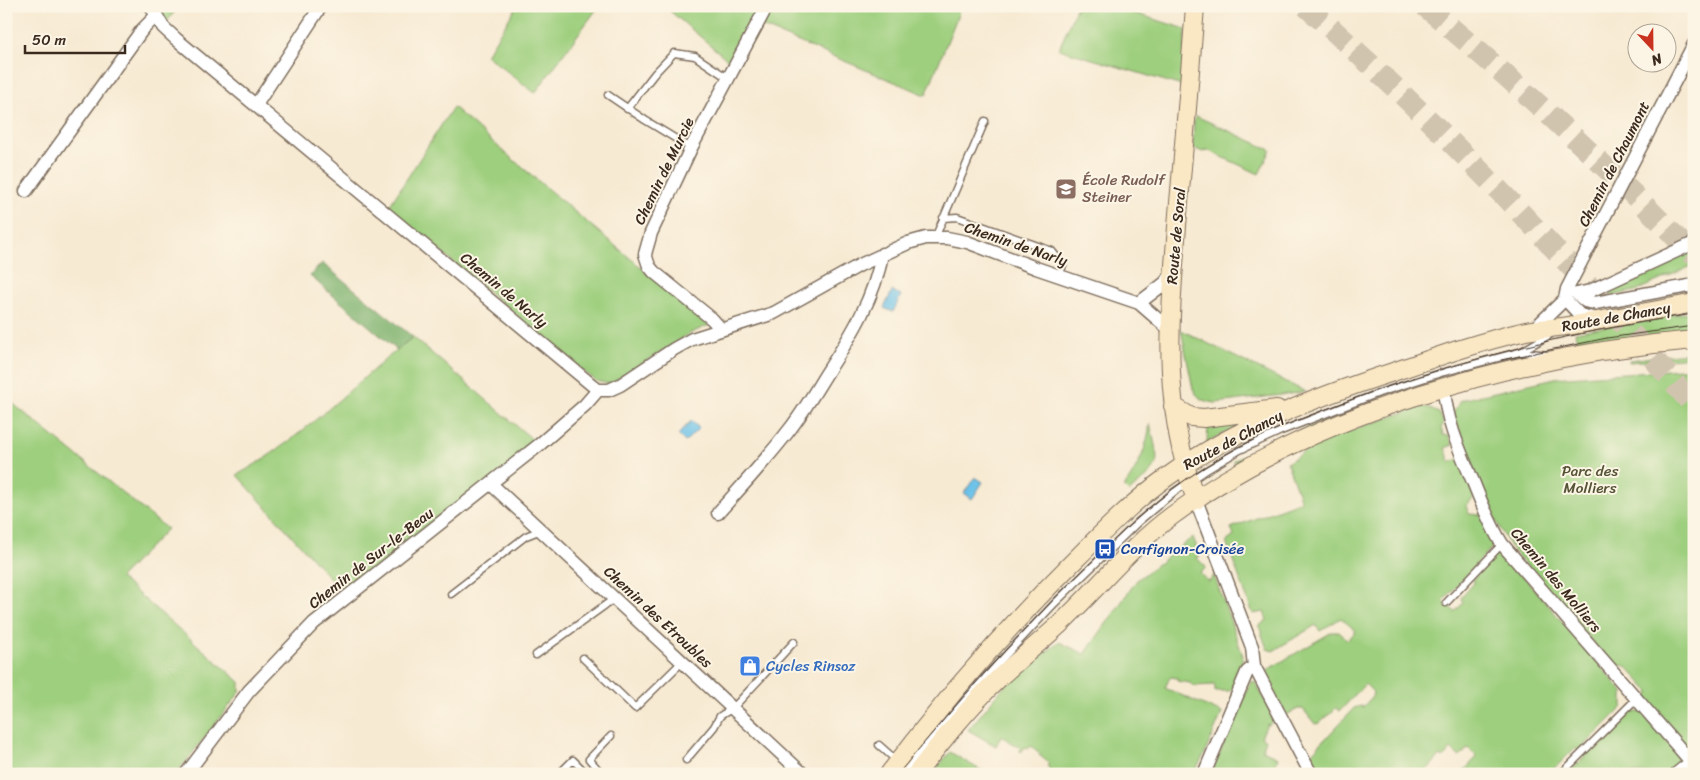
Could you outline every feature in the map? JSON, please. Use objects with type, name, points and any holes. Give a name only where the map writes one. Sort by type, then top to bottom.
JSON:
[{"type":"main road","name":"Route de Soral","points":[[1195,6],[1173,273],[1169,357],[1173,406],[1179,444],[1186,473],[1196,500]]},
{"type":"main road","name":"Route de Chancy","points":[[896,770],[962,682],[1044,592],[1133,504],[1186,473],[1235,435],[1297,406],[1418,363],[1533,330],[1575,325],[1694,303]]},
{"type":"main road","points":[[916,774],[963,717],[997,680],[1058,625],[1146,538],[1167,520],[1196,500],[1260,462],[1331,427],[1444,388],[1531,366],[1592,354],[1694,340]]},
{"type":"main road","points":[[1173,406],[1191,417],[1204,418],[1297,406]]},
{"type":"street","points":[[256,105],[322,6]]},
{"type":"street","name":"Chemin de Murcie","points":[[721,329],[712,319],[654,272],[649,266],[645,254],[651,233],[691,148],[767,6]]},
{"type":"street","points":[[26,191],[142,30],[153,11]]},
{"type":"street","name":"Chemin de Narly","points":[[153,11],[163,27],[176,39],[598,390],[609,390],[620,385],[674,349],[700,336],[774,313],[803,298],[838,276],[882,254],[917,240],[935,238],[967,242],[1061,271],[1139,303],[1169,329]]},
{"type":"street","name":"Chemin de Chaumont","points":[[1533,330],[1565,299],[1567,289],[1694,44]]},
{"type":"street","points":[[1694,243],[1590,291],[1577,294],[1585,301],[1594,303],[1694,285]]},
{"type":"street","points":[[718,513],[760,467],[792,427],[840,353],[870,296],[880,270],[882,254]]},
{"type":"street","points":[[1139,303],[1165,284],[1173,273]]},
{"type":"street","points":[[1565,299],[1580,315],[1598,320]]},
{"type":"street","name":"Chemin des Molliers","points":[[1444,388],[1447,411],[1452,428],[1483,504],[1502,544],[1692,763]]},
{"type":"street","name":"Chemin de Sur-le-Beau","points":[[186,774],[249,690],[314,623],[491,484],[585,405],[598,390]]},
{"type":"street","name":"Chemin des Etroubles","points":[[491,484],[803,774]]},
{"type":"street","points":[[1196,500],[1252,647],[1254,666],[1311,774]]},
{"type":"street","points":[[1204,774],[1247,672],[1254,666]]},
{"type":"street","points":[[1676,774],[1692,763]]},
{"type":"lane","points":[[627,109],[655,73],[674,53],[695,56],[729,79]]},
{"type":"lane","points":[[608,95],[627,109],[691,148]]},
{"type":"lane","points":[[935,238],[985,122]]},
{"type":"lane","points":[[943,218],[957,218],[1052,251],[1061,271]]},
{"type":"lane","points":[[1186,473],[1310,419],[1444,372],[1520,352],[1547,336],[1575,325]]},
{"type":"lane","points":[[1520,352],[1550,355],[1592,354]]},
{"type":"lane","points":[[451,594],[526,536],[541,530]]},
{"type":"lane","points":[[1446,603],[1502,544]]},
{"type":"lane","points":[[536,655],[615,598]]},
{"type":"lane","points":[[686,760],[714,727],[720,716],[733,708],[794,642]]},
{"type":"lane","points":[[583,658],[636,708],[683,661]]},
{"type":"lane","points":[[1561,774],[1636,699]]},
{"type":"lane","points":[[602,774],[588,759],[612,736]]},
{"type":"lane","points":[[880,745],[896,770]]},
{"type":"lane","points":[[559,774],[573,760],[587,774]]},
{"type":"green space","points":[[151,6],[179,6],[163,27]]},
{"type":"green space","points":[[517,6],[599,6],[535,93],[486,55]]},
{"type":"green space","points":[[664,6],[760,6],[729,61]]},
{"type":"green space","points":[[772,6],[950,6],[959,12],[926,95],[760,26]]},
{"type":"green space","points":[[1077,6],[1111,6],[1186,29],[1182,86],[1059,49]]},
{"type":"green space","points":[[453,107],[709,325],[689,334],[609,384],[596,381],[388,208]]},
{"type":"green space","points":[[1196,116],[1271,150],[1259,174],[1207,150],[1203,152],[1193,148],[1194,119]]},
{"type":"green space","points":[[1694,249],[1694,265],[1635,291],[1595,299],[1593,296]]},
{"type":"green space","points":[[322,263],[413,337],[397,350],[310,276]]},
{"type":"green space","points":[[1694,311],[1694,330],[1578,346],[1575,332]]},
{"type":"green space","points":[[1181,330],[1306,392],[1216,403],[1203,400],[1193,389]]},
{"type":"green space","points":[[413,337],[539,445],[347,597],[237,475],[261,461],[306,428]]},
{"type":"green space","points":[[1694,352],[1694,357],[1629,362],[1629,360]]},
{"type":"green space","name":"Parc des Molliers","points":[[1694,368],[1694,758],[1645,701],[1650,692],[1625,665],[1614,667],[1511,548],[1496,521],[1479,482],[1453,413],[1461,400],[1555,378]]},
{"type":"green space","points":[[6,398],[167,529],[120,578],[240,682],[240,692],[176,774],[6,774]]},
{"type":"green space","points":[[1381,400],[1236,465],[1233,461],[1288,435]]},
{"type":"green space","points":[[1423,406],[1439,413],[1444,423],[1441,428],[1443,435],[1449,436],[1453,445],[1445,448],[1450,462],[1460,459],[1475,496],[1466,506],[1469,514],[1483,515],[1495,544],[1443,601],[1455,612],[1463,603],[1461,598],[1474,583],[1473,579],[1497,553],[1503,553],[1623,692],[1623,707],[1579,751],[1575,748],[1549,774],[1461,774],[1477,757],[1468,748],[1460,757],[1451,749],[1443,758],[1440,756],[1425,774],[1317,774],[1311,765],[1312,753],[1354,708],[1363,707],[1372,697],[1373,692],[1365,684],[1340,711],[1336,708],[1320,723],[1315,724],[1303,709],[1298,709],[1286,715],[1266,676],[1269,669],[1332,632],[1339,632],[1348,640],[1356,631],[1341,618],[1320,631],[1316,625],[1273,651],[1267,649],[1259,626],[1267,620],[1264,612],[1253,614],[1226,542],[1234,536],[1231,528],[1301,501],[1287,463],[1314,445]]},
{"type":"green space","points":[[1253,417],[1207,443],[1208,422]]},
{"type":"green space","points":[[1150,423],[1156,448],[1156,463],[1149,475],[1129,492],[1124,487],[1142,456]]},
{"type":"green space","points":[[1193,537],[1200,556],[1197,558],[1206,567],[1200,574],[1209,582],[1214,575],[1243,656],[1236,687],[1229,691],[1215,691],[1215,685],[1193,686],[1190,683],[1177,681],[1177,678],[1170,677],[1165,688],[1222,713],[1204,755],[1193,774],[1053,774],[1047,766],[1049,763],[1031,746],[1028,749],[1025,747],[1021,752],[1021,748],[1001,736],[996,746],[968,730],[1001,690],[1059,642],[1085,654],[1137,580]]},
{"type":"green space","points":[[1251,681],[1256,683],[1274,718],[1269,725],[1267,724],[1261,737],[1266,740],[1262,750],[1278,757],[1272,774],[1211,774]]},
{"type":"green space","points":[[1630,712],[1641,712],[1677,753],[1676,768],[1668,774],[1567,774]]},
{"type":"green space","points":[[950,752],[987,774],[932,774]]},
{"type":"water","points":[[892,291],[901,295],[893,312],[884,308]]},
{"type":"water","points":[[691,421],[699,428],[685,442],[678,435]]},
{"type":"water","points":[[975,477],[983,482],[972,499],[964,493]]},
{"type":"tunnel","points":[[1306,6],[1409,101],[1508,199],[1603,301],[1694,406]]},
{"type":"tunnel","points":[[1425,6],[1563,128],[1630,191],[1694,256]]},
{"type":"tram line","points":[[898,774],[1006,650],[1102,552],[1143,513],[1173,489],[1228,453],[1270,432],[1313,414],[1439,370],[1565,337],[1694,314]]},
{"type":"tram line","points":[[1501,360],[1607,338],[1694,326]]},
{"type":"place","name":"École Rudolf Steiner","points":[[1066,189]]},
{"type":"place","name":"Confignon-Croisée","points":[[1105,549]]},
{"type":"place","name":"Cycles Rinsoz","points":[[750,666]]}]
